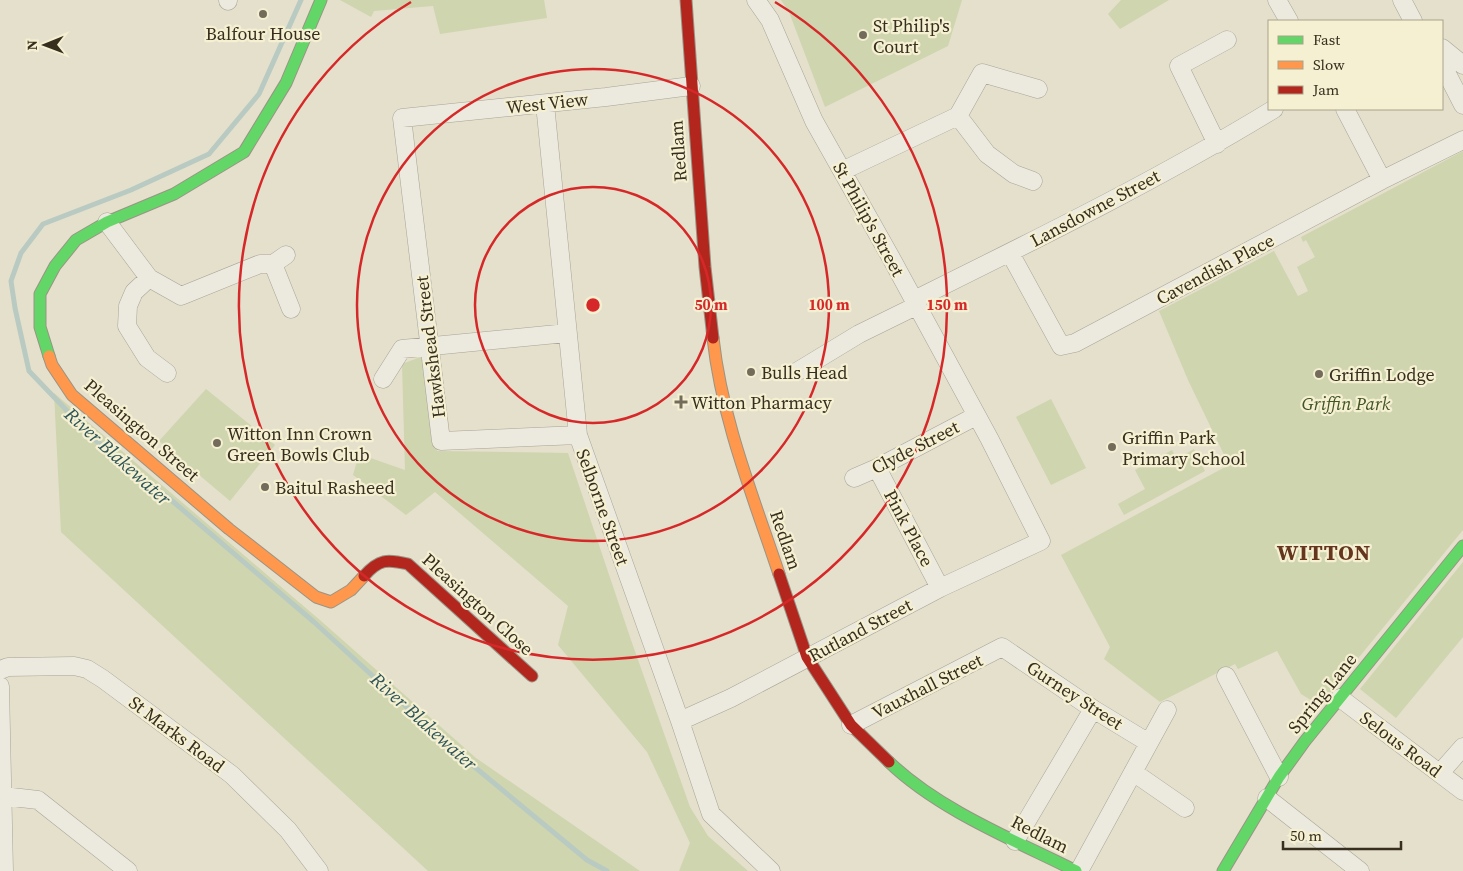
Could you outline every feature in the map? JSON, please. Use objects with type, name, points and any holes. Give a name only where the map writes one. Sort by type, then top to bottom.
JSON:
[{"type":"main road","name":"Pleasington Street","points":[[321,0],[286,83],[244,152],[174,194],[107,222],[76,240],[55,266],[40,294],[40,327],[52,365],[72,395],[229,529],[316,597],[331,602],[351,590]]},
{"type":"main road","name":"Redlam","points":[[686,0],[705,267],[716,364],[732,436],[808,657],[851,725],[908,780],[960,812],[1077,871]]},
{"type":"main road","name":"Spring Lane","points":[[1223,871],[1279,777],[1340,698],[1463,546]]},
{"type":"main road","name":"Pleasington Close","points":[[351,590],[371,567],[394,560],[408,564],[532,676]]},
{"type":"street","name":"St Philip's Street","points":[[756,0],[770,20],[814,121],[915,303],[1041,541]]},
{"type":"street","points":[[1277,0],[1288,20]]},
{"type":"street","points":[[1402,0],[1412,20]]},
{"type":"street","points":[[1217,144],[1179,66],[1227,40]]},
{"type":"street","points":[[1443,49],[1463,64]]},
{"type":"street","points":[[1443,66],[1463,105]]},
{"type":"street","points":[[842,171],[958,116],[982,73],[1038,89]]},
{"type":"street","name":"West View","points":[[402,118],[545,104],[691,86]]},
{"type":"street","name":"Selborne Street","points":[[545,104],[578,435],[680,721],[711,814],[771,871]]},
{"type":"street","name":"Lansdowne Street","points":[[798,371],[915,303],[1217,144],[1272,110]]},
{"type":"street","points":[[1346,110],[1382,180]]},
{"type":"street","points":[[958,116],[987,154],[1014,174],[1033,181]]},
{"type":"street","name":"Hawkshead Street","points":[[402,118],[442,441],[578,435]]},
{"type":"street","name":"Cavendish Place","points":[[1010,253],[1060,346],[1075,343],[1382,180],[1463,140]]},
{"type":"street","points":[[107,222],[149,278],[181,296],[260,264],[279,260],[291,309]]},
{"type":"street","points":[[149,278],[134,292],[128,306],[128,326],[147,358],[167,373]]},
{"type":"street","points":[[384,379],[402,349],[567,333]]},
{"type":"street","name":"Clyde Street","points":[[854,478],[877,468],[976,416]]},
{"type":"street","name":"Pink Place","points":[[877,468],[940,588]]},
{"type":"street","name":"Rutland Street","points":[[680,721],[731,698],[940,588],[1041,541]]},
{"type":"street","name":"Gurney Street","points":[[1002,647],[1093,709],[1149,743]]},
{"type":"street","name":"Vauxhall Street","points":[[851,725],[1002,647]]},
{"type":"street","name":"St Marks Road","points":[[0,670],[8,668],[74,666],[87,669],[103,679],[232,775],[288,830],[319,871]]},
{"type":"street","points":[[1226,676],[1279,777]]},
{"type":"street","points":[[0,686],[4,871]]},
{"type":"street","name":"Selous Road","points":[[1340,698],[1463,791]]},
{"type":"street","points":[[1015,841],[1093,709]]},
{"type":"street","points":[[1077,871],[1167,710]]},
{"type":"street","points":[[1440,773],[1463,747]]},
{"type":"street","points":[[1132,772],[1185,808]]},
{"type":"street","points":[[3,796],[38,800],[128,871]]},
{"type":"street","points":[[1267,798],[1360,871]]},
{"type":"green space","points":[[340,0],[544,0],[547,18],[440,34],[433,6],[374,11],[371,17]]},
{"type":"green space","points":[[781,0],[962,0],[948,46],[825,107],[789,12]]},
{"type":"green space","points":[[1121,0],[1169,0],[1120,29],[1108,14]]},
{"type":"green space","name":"Griffin Park","points":[[1463,151],[1463,530],[1324,700],[1319,697],[1314,702],[1301,694],[1277,651],[1238,669],[1235,664],[1160,702],[1104,659],[1110,647],[1061,555],[1229,465],[1188,380],[1159,311],[1274,251],[1298,296],[1308,291],[1297,267],[1315,257],[1306,240],[1303,242],[1301,237]]},
{"type":"green space","points":[[423,356],[437,451],[568,453],[690,807],[708,836],[748,871],[679,871],[690,843],[647,752],[558,645],[568,606],[435,492],[406,515],[353,475],[359,454],[405,470],[402,364]]},
{"type":"green space","name":"Witton Inn Crown Green Bowls Club","points":[[206,389],[275,445],[230,501],[159,441]]},
{"type":"green space","points":[[54,393],[321,621],[476,758],[640,871],[428,871],[61,532]]},
{"type":"green space","points":[[1051,399],[1086,468],[1051,485],[1016,417]]},
{"type":"green space","points":[[1194,449],[1205,471],[1124,515],[1118,504],[1145,489],[1135,470],[1172,450],[1177,459]]},
{"type":"green space","points":[[1463,562],[1463,637],[1396,718],[1360,689]]},
{"type":"waterway","name":"River Blakewater","points":[[301,0],[259,94],[209,154],[131,190],[43,224],[21,253],[11,281],[29,371],[94,439],[170,499],[314,622],[448,745],[587,860],[607,871]]},
{"type":"traffic: fast","points":[[49,356],[40,327],[40,294],[55,266],[76,240],[107,222],[174,194],[244,152],[286,83],[321,0]]},
{"type":"traffic: fast","points":[[1223,871],[1279,777],[1305,741],[1463,546]]},
{"type":"traffic: fast","points":[[889,762],[931,795],[978,823],[1076,871]]},
{"type":"traffic: slow","points":[[713,338],[717,368],[731,428],[779,574]]},
{"type":"traffic: slow","points":[[49,356],[52,365],[72,395],[229,529],[316,597],[331,602],[351,590],[364,576]]},
{"type":"traffic: jam","points":[[686,0],[705,267],[713,338]]},
{"type":"traffic: jam","points":[[364,576],[379,563],[394,561],[408,564],[532,676]]},
{"type":"traffic: jam","points":[[779,574],[807,657],[851,725],[889,762]]},
{"type":"place","name":"Balfour House","points":[[263,14]]},
{"type":"place","name":"St Philip's Court","points":[[863,35]]},
{"type":"place","name":"Bulls Head","points":[[751,372]]},
{"type":"place","name":"Griffin Lodge","points":[[1319,374]]},
{"type":"place","name":"Witton Pharmacy","points":[[681,402]]},
{"type":"place","name":"Witton Inn Crown Green Bowls Club","points":[[217,443]]},
{"type":"place","name":"Griffin Park Primary School","points":[[1112,447]]},
{"type":"place","name":"Baitul Rasheed","points":[[265,487]]},
{"type":"district","name":"WITTON","points":[[1324,552]]}]
